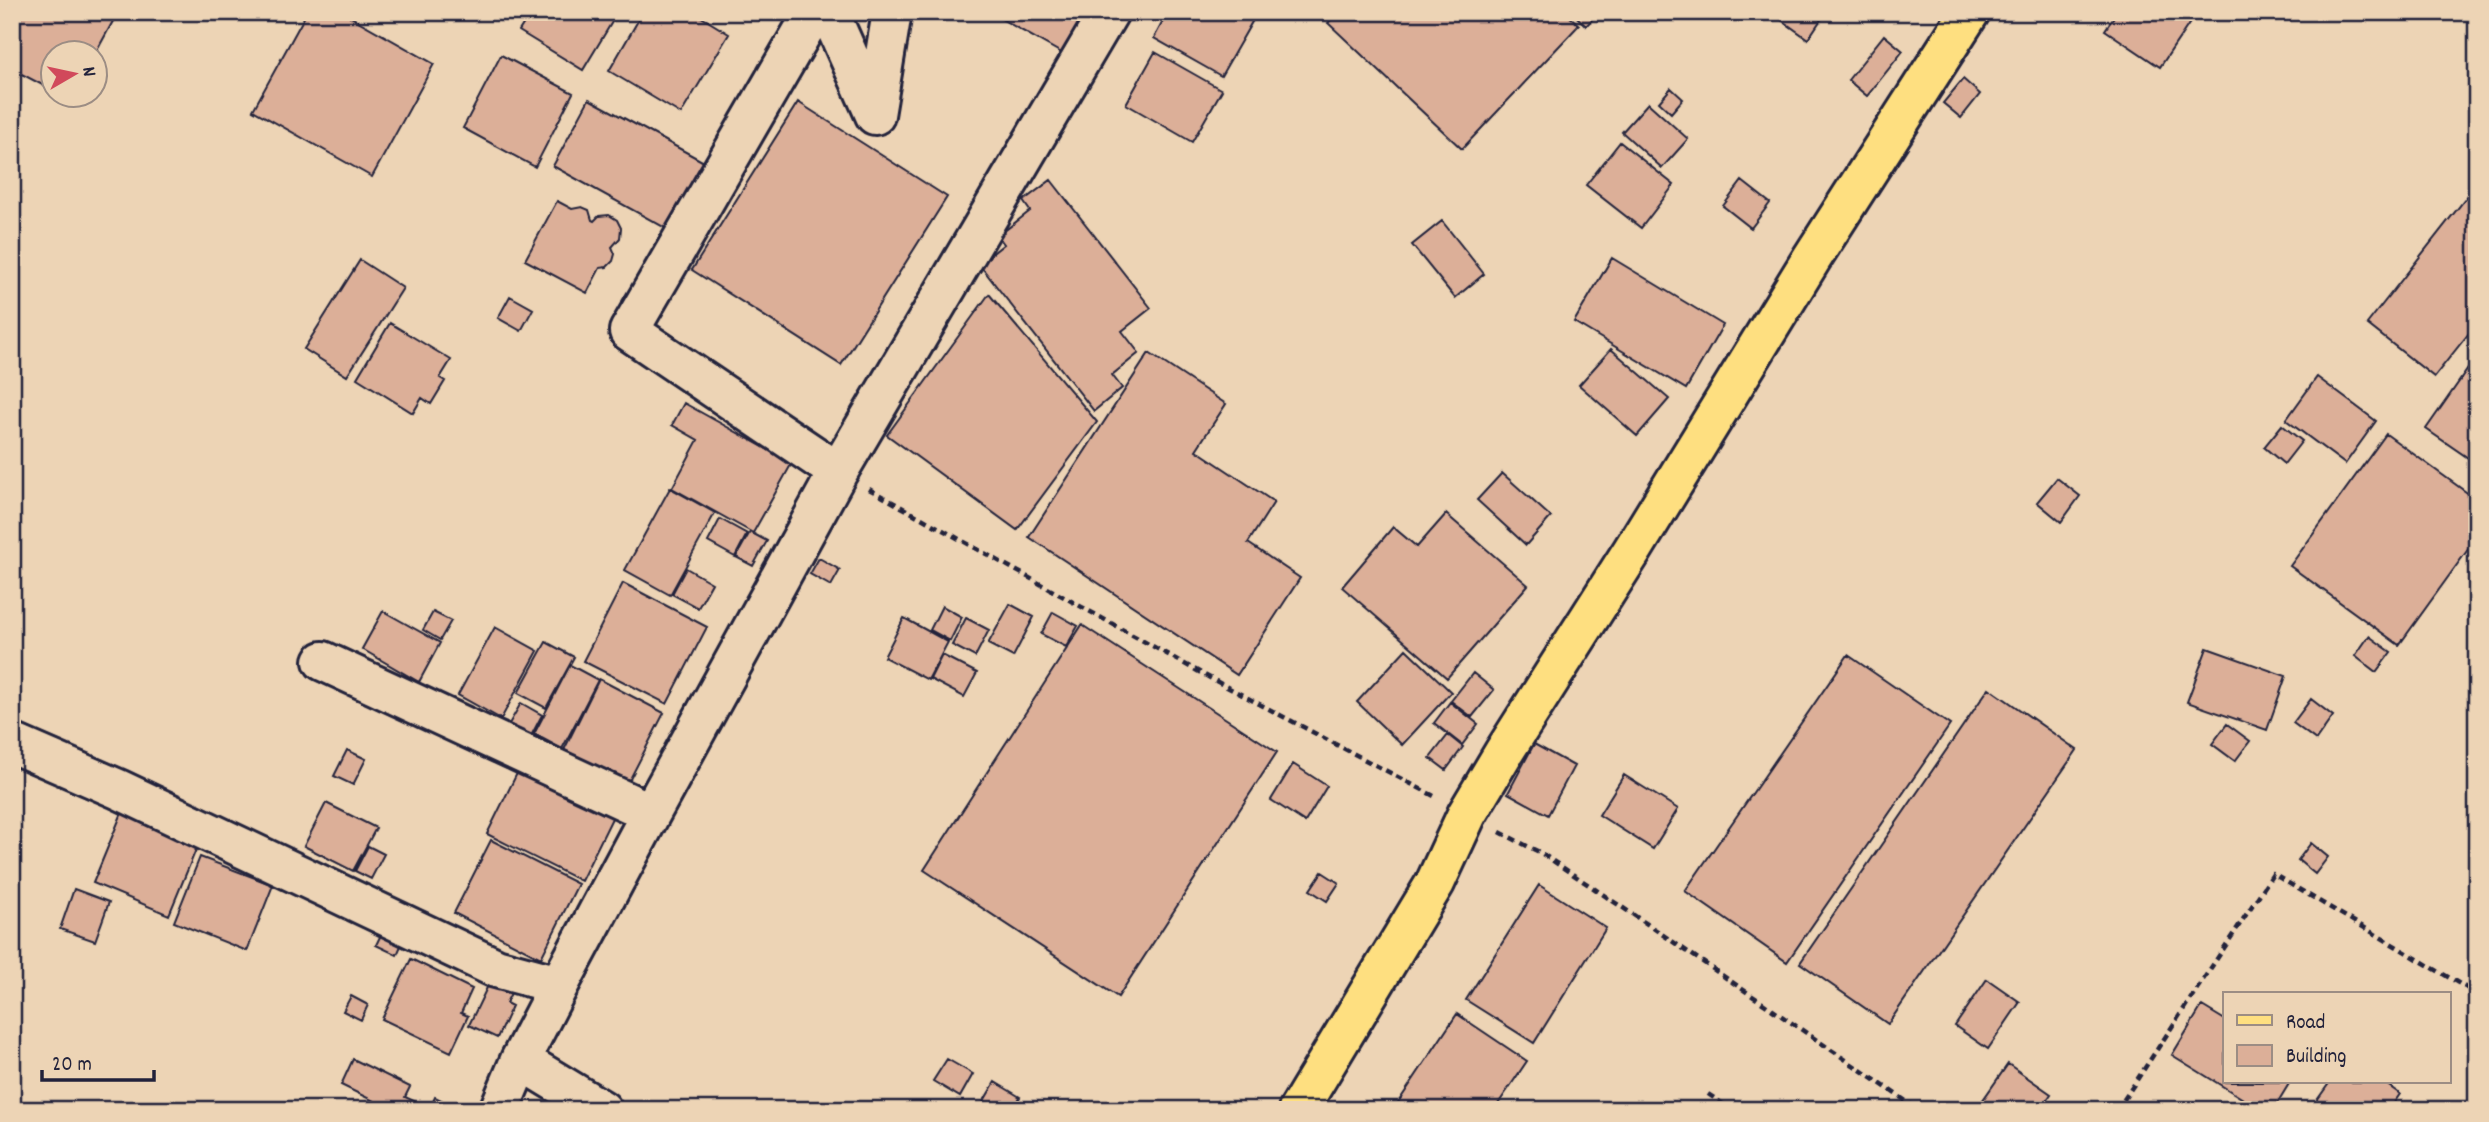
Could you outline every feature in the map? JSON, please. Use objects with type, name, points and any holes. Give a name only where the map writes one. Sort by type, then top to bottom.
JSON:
[{"type":"main road","points":[[1298,1110],[1435,883],[1467,814],[1510,742],[1639,540],[1812,258],[1970,12]]},
{"type":"street","points":[[814,12],[629,331],[838,472]]},
{"type":"street","points":[[829,12],[875,115],[892,12]]},
{"type":"street","points":[[499,1110],[520,1060],[559,985],[838,472],[1109,12]]},
{"type":"street","points":[[323,661],[651,813]]},
{"type":"street","points":[[12,743],[118,789],[496,968],[559,985]]},
{"type":"street","points":[[520,1060],[602,1110]]},
{"type":"path","points":[[838,472],[1210,678],[1541,853],[1919,1110]]},
{"type":"path","points":[[2117,1110],[2273,874],[2477,994]]},
{"type":"path","points":[[1708,1094],[1732,1110]]},
{"type":"building","points":[[12,12],[118,12],[104,38],[38,38],[38,83],[12,69]]},
{"type":"building","points":[[307,12],[342,12],[434,64],[372,177],[253,110]]},
{"type":"building","points":[[531,12],[618,12],[583,70],[519,31]]},
{"type":"building","points":[[643,12],[693,12],[729,34],[681,114],[609,71]]},
{"type":"building","points":[[989,12],[1088,12],[1065,55]]},
{"type":"building","points":[[1168,12],[1239,12],[1253,20],[1221,76],[1154,38]]},
{"type":"building","points":[[1338,12],[1565,12],[1579,25],[1462,149],[1328,23]]},
{"type":"building","points":[[1572,12],[1599,12],[1586,26]]},
{"type":"building","points":[[1770,12],[1826,12],[1808,39]]},
{"type":"building","points":[[2117,12],[2197,12],[2160,67],[2105,30]]},
{"type":"building","points":[[1884,35],[1903,51],[1867,96],[1848,80]]},
{"type":"building","points":[[1155,52],[1222,90],[1192,142],[1126,104]]},
{"type":"building","points":[[501,55],[573,93],[535,167],[463,128]]},
{"type":"building","points":[[1963,79],[1980,94],[1961,118],[1943,103]]},
{"type":"building","points":[[1671,88],[1683,99],[1671,113],[1659,102]]},
{"type":"building","points":[[589,99],[704,162],[667,229],[553,166]]},
{"type":"building","points":[[798,102],[947,197],[841,365],[692,270]]},
{"type":"building","points":[[1648,103],[1688,139],[1662,168],[1622,132]]},
{"type":"building","points":[[1620,142],[1674,185],[1641,228],[1586,185]]},
{"type":"building","points":[[1051,180],[1151,308],[1122,331],[1139,353],[1112,375],[1122,388],[1094,411],[979,264],[1004,244],[998,236],[1030,211],[1023,201]]},
{"type":"building","points":[[1742,181],[1770,203],[1751,228],[1723,206]]},
{"type":"building","points":[[2477,184],[2477,323],[2434,377],[2367,324]]},
{"type":"building","points":[[557,201],[572,209],[582,207],[589,210],[594,221],[599,216],[609,215],[617,220],[621,228],[620,238],[612,247],[615,254],[613,261],[607,267],[600,268],[587,293],[525,260]]},
{"type":"building","points":[[1442,221],[1484,274],[1455,298],[1412,245]]},
{"type":"building","points":[[1612,258],[1723,325],[1686,389],[1574,322]]},
{"type":"building","points":[[360,260],[403,288],[347,376],[304,349]]},
{"type":"building","points":[[989,294],[1097,422],[1017,530],[887,435]]},
{"type":"building","points":[[510,296],[533,309],[521,331],[498,318]]},
{"type":"building","points":[[390,323],[451,360],[440,378],[445,381],[431,404],[422,398],[413,413],[357,378]]},
{"type":"building","points":[[1611,349],[1669,399],[1637,436],[1579,385]]},
{"type":"building","points":[[1149,353],[1226,404],[1196,450],[1274,502],[1248,543],[1300,578],[1237,675],[1029,537]]},
{"type":"building","points":[[2477,356],[2477,464],[2426,429]]},
{"type":"building","points":[[2317,377],[2376,421],[2345,464],[2286,420]]},
{"type":"building","points":[[684,403],[792,463],[753,533],[672,488],[698,440],[672,425]]},
{"type":"building","points":[[2282,425],[2302,441],[2284,464],[2264,447]]},
{"type":"building","points":[[2386,434],[2477,500],[2477,537],[2399,645],[2290,566]]},
{"type":"building","points":[[1502,473],[1551,517],[1526,545],[1477,500]]},
{"type":"building","points":[[2057,478],[2080,496],[2061,522],[2037,502]]},
{"type":"building","points":[[670,488],[715,513],[670,595],[625,570]]},
{"type":"building","points":[[1446,514],[1528,585],[1447,678],[1342,587],[1393,527],[1417,547]]},
{"type":"building","points":[[720,519],[747,534],[735,557],[708,542]]},
{"type":"building","points":[[750,532],[767,541],[753,566],[736,557]]},
{"type":"building","points":[[819,558],[840,570],[831,586],[810,574]]},
{"type":"building","points":[[686,568],[712,583],[698,608],[672,594]]},
{"type":"building","points":[[623,583],[707,627],[667,704],[583,661]]},
{"type":"building","points":[[1010,604],[1034,617],[1013,657],[988,644]]},
{"type":"building","points":[[942,606],[962,617],[950,641],[930,630]]},
{"type":"building","points":[[383,611],[440,643],[419,682],[362,649]]},
{"type":"building","points":[[433,612],[451,621],[440,640],[423,630]]},
{"type":"building","points":[[1053,612],[1078,626],[1066,647],[1041,634]]},
{"type":"building","points":[[904,618],[948,642],[928,680],[884,657]]},
{"type":"building","points":[[966,618],[989,630],[975,657],[952,645]]},
{"type":"building","points":[[1082,625],[1277,752],[1118,997],[924,870]]},
{"type":"building","points":[[495,627],[538,651],[501,719],[458,695]]},
{"type":"building","points":[[2369,636],[2391,652],[2376,672],[2355,656]]},
{"type":"building","points":[[546,642],[574,657],[546,708],[518,693]]},
{"type":"building","points":[[2207,648],[2286,676],[2267,730],[2187,702]]},
{"type":"building","points":[[1406,649],[1451,692],[1402,745],[1357,702]]},
{"type":"building","points":[[942,655],[977,673],[964,697],[930,679]]},
{"type":"building","points":[[1848,655],[1950,725],[1787,962],[1685,891]]},
{"type":"building","points":[[570,665],[598,680],[562,749],[534,734]]},
{"type":"building","points":[[1473,673],[1494,690],[1472,717],[1451,701]]},
{"type":"building","points":[[599,679],[664,713],[628,783],[564,750]]},
{"type":"building","points":[[1989,688],[2077,750],[1888,1024],[1800,963]]},
{"type":"building","points":[[2311,699],[2333,716],[2316,740],[2293,723]]},
{"type":"building","points":[[1450,702],[1478,724],[1462,745],[1434,723]]},
{"type":"building","points":[[521,703],[542,715],[531,736],[509,724]]},
{"type":"building","points":[[2227,724],[2250,741],[2235,761],[2212,744]]},
{"type":"building","points":[[1448,735],[1463,747],[1446,770],[1430,758]]},
{"type":"building","points":[[1534,744],[1574,766],[1548,815],[1508,793]]},
{"type":"building","points":[[347,750],[366,759],[353,785],[334,776]]},
{"type":"building","points":[[523,761],[617,808],[581,881],[487,834]]},
{"type":"building","points":[[1293,764],[1327,786],[1305,822],[1271,800]]},
{"type":"building","points":[[1624,775],[1678,809],[1653,849],[1599,815]]},
{"type":"building","points":[[126,803],[202,835],[169,915],[93,883]]},
{"type":"building","points":[[326,803],[376,828],[353,871],[304,846]]},
{"type":"building","points":[[491,840],[578,884],[541,958],[454,913]]},
{"type":"building","points":[[2311,843],[2328,857],[2315,874],[2298,860]]},
{"type":"building","points":[[368,846],[384,854],[371,879],[355,871]]},
{"type":"building","points":[[200,857],[273,885],[247,951],[174,922]]},
{"type":"building","points":[[1322,872],[1339,883],[1327,901],[1310,890]]},
{"type":"building","points":[[1539,885],[1606,928],[1534,1043],[1466,1000]]},
{"type":"building","points":[[74,889],[109,902],[95,941],[60,929]]},
{"type":"building","points":[[386,924],[406,934],[397,955],[376,945]]},
{"type":"building","points":[[411,959],[472,989],[461,1013],[468,1016],[451,1052],[382,1019]]},
{"type":"building","points":[[493,975],[515,985],[506,1003],[512,1006],[497,1038],[469,1025]]},
{"type":"building","points":[[1987,979],[2020,1002],[1988,1049],[1955,1026]]},
{"type":"building","points":[[351,996],[368,1005],[361,1020],[343,1011]]},
{"type":"building","points":[[2202,1006],[2223,1019],[2223,1084],[2289,1084],[2273,1110],[2261,1110],[2172,1055]]},
{"type":"building","points":[[1457,1014],[1527,1061],[1494,1110],[1393,1110]]},
{"type":"building","points":[[353,1059],[410,1087],[405,1097],[414,1101],[410,1110],[392,1110],[341,1085]]},
{"type":"building","points":[[947,1059],[973,1074],[960,1097],[933,1081]]},
{"type":"building","points":[[2008,1064],[2051,1094],[2040,1110],[1981,1110],[1978,1107]]},
{"type":"building","points":[[995,1082],[1020,1097],[1012,1110],[987,1110],[981,1106]]},
{"type":"building","points":[[2329,1084],[2386,1084],[2400,1094],[2389,1110],[2310,1110]]},
{"type":"building","points":[[435,1097],[461,1110],[429,1110]]}]
